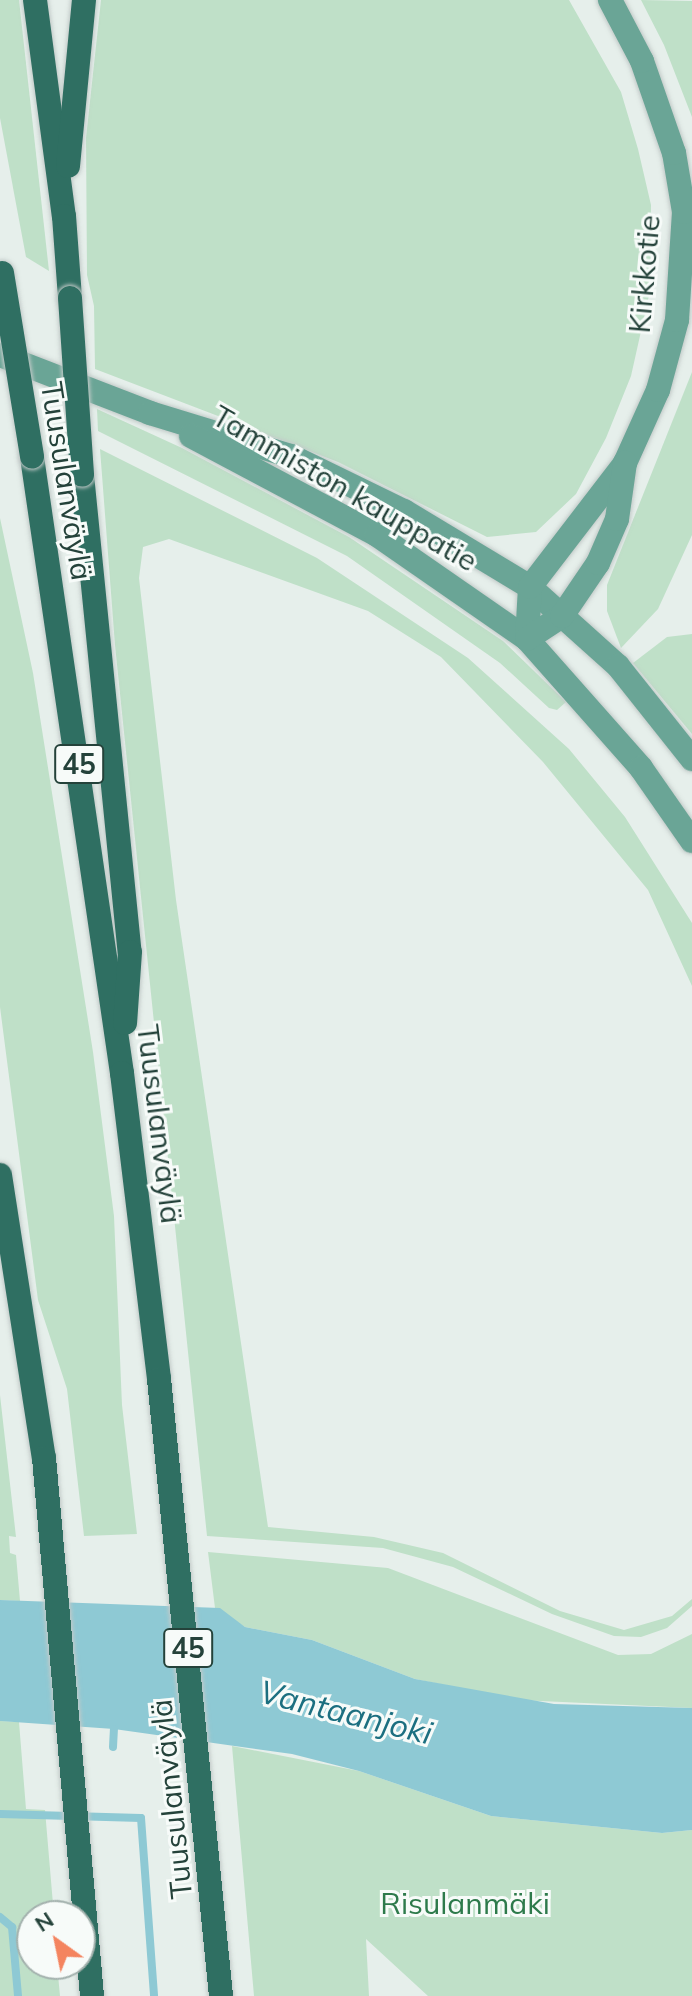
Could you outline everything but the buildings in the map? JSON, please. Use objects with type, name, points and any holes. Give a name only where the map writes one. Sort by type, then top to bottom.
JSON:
[{"type":"highway","points":[[35,0],[64,216],[82,475],[130,952],[122,1073]]},
{"type":"highway","points":[[64,216],[84,0]]},
{"type":"highway","name":"Tuusulanväylä","points":[[1,268],[32,457],[122,1073],[168,1461],[208,1836],[221,1996]]},
{"type":"highway","points":[[0,1175],[44,1458],[81,1829],[92,1996]]},
{"type":"main road","name":"Kirkkotie","points":[[530,587],[625,463],[658,390],[677,320],[684,212],[663,112],[610,0]]},
{"type":"main road","name":"Tammiston kauppatie","points":[[0,355],[150,413],[291,456],[404,511],[530,587],[618,666],[692,759]]},
{"type":"main road","name":"Tammiston kauppatie","points":[[150,413],[377,535],[527,639],[632,756],[692,841]]},
{"type":"main road","name":"Kirkkotie","points":[[527,639],[562,616],[598,563],[617,519],[625,463]]},
{"type":"main road","points":[[527,639],[530,587]]},
{"type":"green space","points":[[0,0],[19,0],[49,271],[26,257],[0,118]]},
{"type":"green space","points":[[101,0],[569,0],[621,92],[638,149],[651,205],[650,291],[631,376],[606,438],[576,494],[536,532],[487,537],[338,462],[95,369],[94,306],[87,275],[86,138]]},
{"type":"green space","points":[[641,0],[692,1],[692,117],[664,45]]},
{"type":"green space","points":[[692,372],[692,535],[658,609],[621,648],[607,611],[607,585]]},
{"type":"green space","points":[[97,409],[182,448],[349,537],[503,641],[566,702],[557,710],[549,708],[500,663],[347,556],[98,431]]},
{"type":"green space","points":[[100,449],[317,558],[468,658],[569,749],[625,817],[692,923],[692,986],[648,890],[543,762],[441,657],[368,611],[169,539],[143,547],[139,578],[176,900],[268,1527],[374,1537],[443,1553],[560,1611],[624,1630],[672,1616],[692,1599],[692,1606],[667,1628],[641,1637],[614,1636],[552,1614],[453,1567],[383,1548],[207,1536],[115,645]]},
{"type":"green space","points":[[0,518],[33,673],[93,1052],[114,1216],[122,1405],[137,1534],[84,1536],[67,1389],[38,1300],[0,1007]]},
{"type":"green space","points":[[692,634],[692,734],[633,663],[667,637]]},
{"type":"green space","points":[[0,1395],[16,1537],[9,1536],[10,1553],[16,1555],[20,1601],[0,1600]]},
{"type":"green space","points":[[208,1552],[388,1568],[618,1655],[651,1654],[692,1634],[692,1708],[519,1700],[415,1679],[312,1640],[245,1627],[215,1608]]},
{"type":"green space","points":[[0,1721],[19,1722],[26,1809],[45,1810],[53,1900],[16,1900],[16,1980],[58,1980],[60,1996],[0,1996]]},
{"type":"green space","name":"Risulanmäki","points":[[232,1746],[359,1771],[491,1816],[662,1833],[692,1830],[692,1996],[428,1996],[366,1939],[369,1996],[254,1996]]},
{"type":"water","name":"Vantaanjoki","points":[[0,1600],[220,1608],[245,1627],[312,1640],[415,1679],[554,1704],[692,1708],[692,1830],[662,1833],[491,1816],[359,1771],[292,1754],[114,1729],[0,1721]]},
{"type":"waterway","points":[[113,1747],[114,1729]]},
{"type":"waterway","points":[[0,1814],[141,1818],[154,1996]]},
{"type":"waterway","points":[[0,1917],[12,1927],[18,1996]]}]
